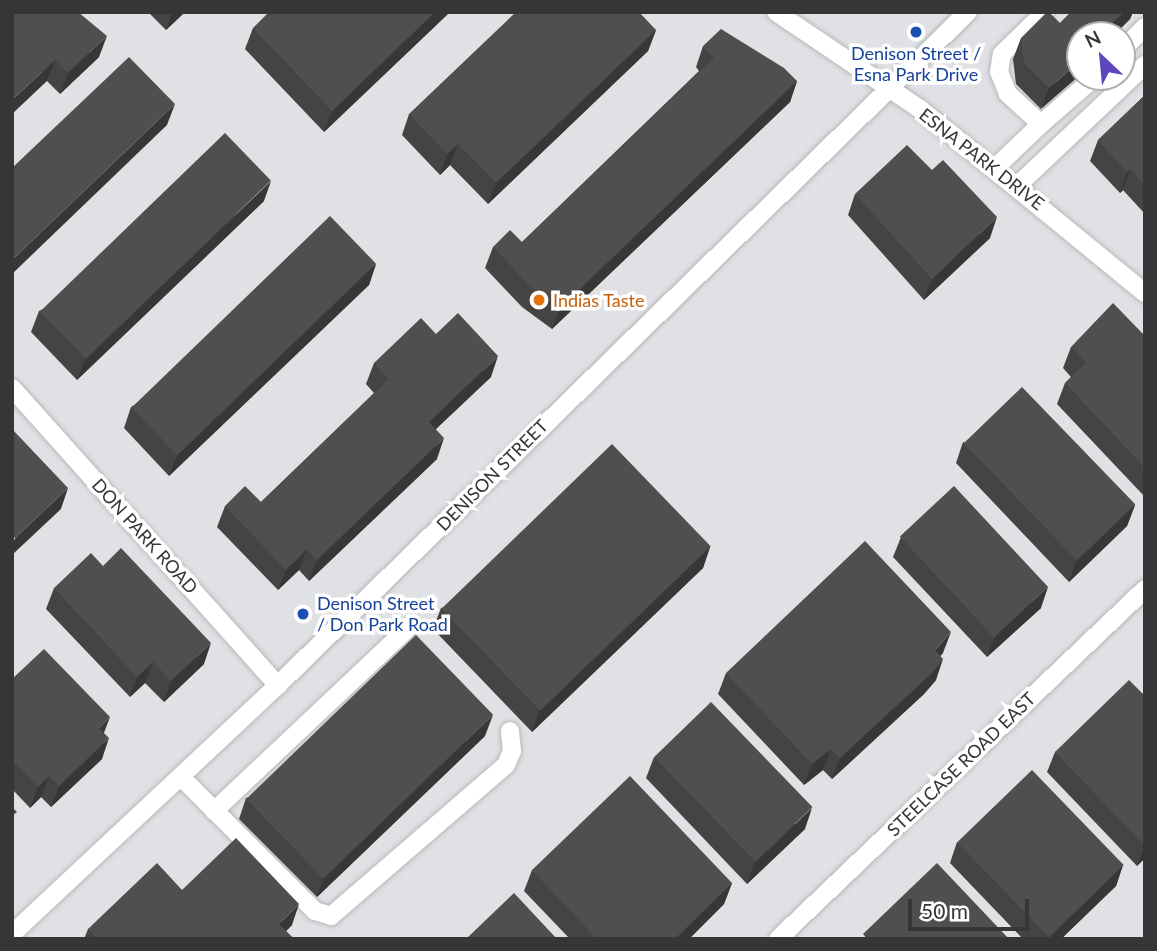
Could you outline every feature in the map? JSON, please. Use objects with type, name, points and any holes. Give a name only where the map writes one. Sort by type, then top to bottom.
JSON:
[{"type":"street","name":"ESNA PARK DRIVE","points":[[776,12],[888,87],[995,168],[1145,292]]},
{"type":"street","name":"DENISON STREET","points":[[12,934],[278,685],[888,87],[968,12]]},
{"type":"street","points":[[1041,124],[1008,94],[999,72],[1002,54],[1045,12]]},
{"type":"street","points":[[1017,186],[1145,65]]},
{"type":"street","points":[[995,168],[1080,91]]},
{"type":"street","name":"DON PARK ROAD","points":[[12,388],[278,685]]},
{"type":"street","name":"STEELCASE ROAD EAST","points":[[778,939],[1145,589]]},
{"type":"street","points":[[214,811],[405,631]]},
{"type":"street","points":[[181,777],[315,911],[331,916],[506,765],[512,751],[510,731]]},
{"type":"building","points":[[12,12],[78,12],[107,36],[68,73],[55,60],[12,100]]},
{"type":"building","points":[[269,12],[435,12],[332,111],[253,28]]},
{"type":"building","points":[[516,12],[639,12],[656,30],[496,183],[458,144],[447,154],[409,114]]},
{"type":"building","points":[[1047,12],[1060,23],[1071,12],[1124,12],[1115,21],[1066,21],[1066,73],[1049,88],[1024,63],[1021,38]]},
{"type":"building","points":[[721,29],[784,68],[797,81],[560,308],[530,286],[493,247],[510,230],[522,242],[714,58],[703,46]]},
{"type":"building","points":[[129,57],[175,104],[12,260],[12,168]]},
{"type":"building","points":[[1145,95],[1145,185],[1130,169],[1127,172],[1098,140]]},
{"type":"building","points":[[225,133],[271,180],[86,359],[40,312]]},
{"type":"building","points":[[907,145],[932,170],[943,160],[997,217],[932,279],[855,194]]},
{"type":"building","points":[[330,216],[376,263],[177,455],[131,408]]},
{"type":"building","points":[[1113,303],[1145,336],[1145,468],[1065,383],[1086,363],[1071,347]]},
{"type":"building","points":[[458,313],[498,356],[429,422],[444,438],[317,560],[307,549],[286,570],[225,506],[245,486],[261,502],[389,379],[374,363],[421,318],[436,334]]},
{"type":"building","points":[[1022,387],[1135,504],[1077,561],[964,443]]},
{"type":"building","points":[[12,429],[68,488],[15,538],[12,535]]},
{"type":"building","points":[[612,444],[711,546],[540,711],[442,609]]},
{"type":"building","points":[[954,486],[1048,587],[994,637],[900,536]]},
{"type":"building","points":[[865,541],[951,632],[935,650],[943,659],[932,673],[840,758],[831,749],[812,764],[726,673]]},
{"type":"building","points":[[121,548],[211,643],[171,681],[153,662],[137,677],[54,588],[91,553],[103,566]]},
{"type":"building","points":[[416,635],[493,715],[323,879],[246,799]]},
{"type":"building","points":[[44,649],[110,717],[99,728],[109,738],[59,786],[49,776],[38,787],[12,760],[12,679]]},
{"type":"building","points":[[1129,680],[1145,696],[1144,845],[1055,752]]},
{"type":"building","points":[[711,702],[812,807],[756,862],[654,757]]},
{"type":"building","points":[[1032,770],[1124,865],[1049,937],[957,842]]},
{"type":"building","points":[[630,776],[732,883],[675,939],[597,939],[532,870]]},
{"type":"building","points":[[236,838],[299,904],[279,924],[294,939],[97,939],[88,929],[157,863],[182,890]]},
{"type":"building","points":[[937,863],[1009,939],[867,939],[863,934]]},
{"type":"building","points":[[514,893],[557,939],[466,939]]},
{"type":"place","name":"Denison Street / Esna Park Drive","points":[[916,32]]},
{"type":"place","name":"Indias Taste","points":[[539,300]]},
{"type":"place","name":"Denison Street / Don Park Road","points":[[303,614]]}]
